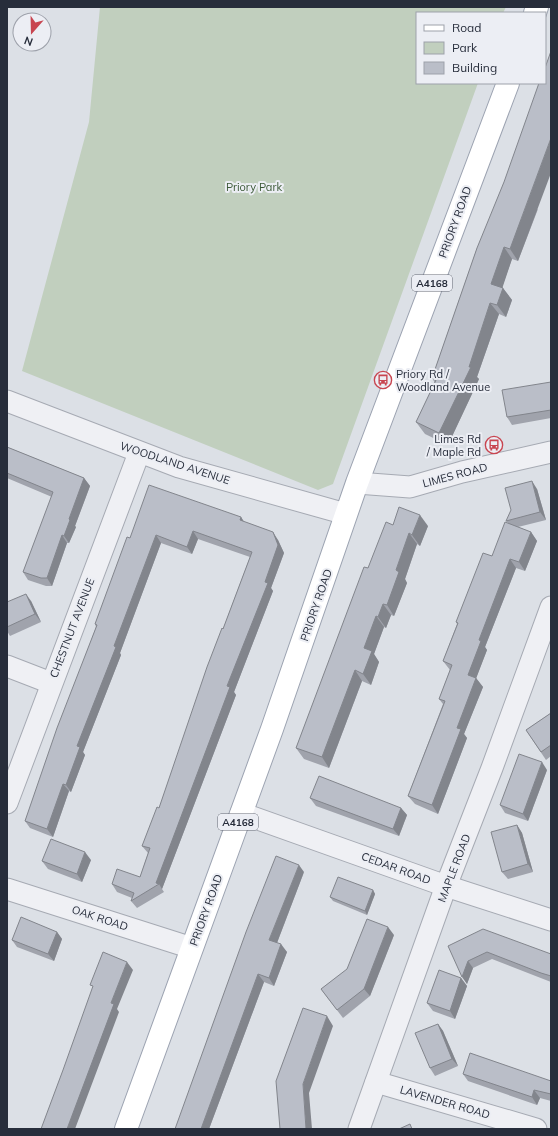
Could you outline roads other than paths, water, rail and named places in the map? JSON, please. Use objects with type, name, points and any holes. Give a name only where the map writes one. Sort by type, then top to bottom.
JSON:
[{"type":"main road","name":"PRIORY ROAD","points":[[126,1129],[305,636],[357,483],[508,84]]},
{"type":"street","name":"WOODLAND AVENUE","points":[[7,401],[179,467],[346,514]]},
{"type":"street","name":"CHESTNUT AVENUE","points":[[7,803],[51,682],[139,452]]},
{"type":"street","name":"LIMES ROAD","points":[[357,483],[410,487],[462,472],[551,452]]},
{"type":"street","name":"MAPLE ROAD","points":[[358,1129],[446,886],[492,768],[551,608]]},
{"type":"street","points":[[7,666],[51,682]]},
{"type":"street","name":"CEDAR ROAD","points":[[241,813],[446,886],[551,920]]},
{"type":"street","name":"OAK ROAD","points":[[7,889],[192,948]]},
{"type":"street","name":"LAVENDER ROAD","points":[[376,1082],[536,1129]]},
{"type":"place","name":"Priory Rd / Woodland Avenue","points":[[383,380]]},
{"type":"place","name":"Limes Rd / Maple Rd","points":[[494,445]]},
{"type":"park label","name":"Priory Park","points":[[254,187]]}]
